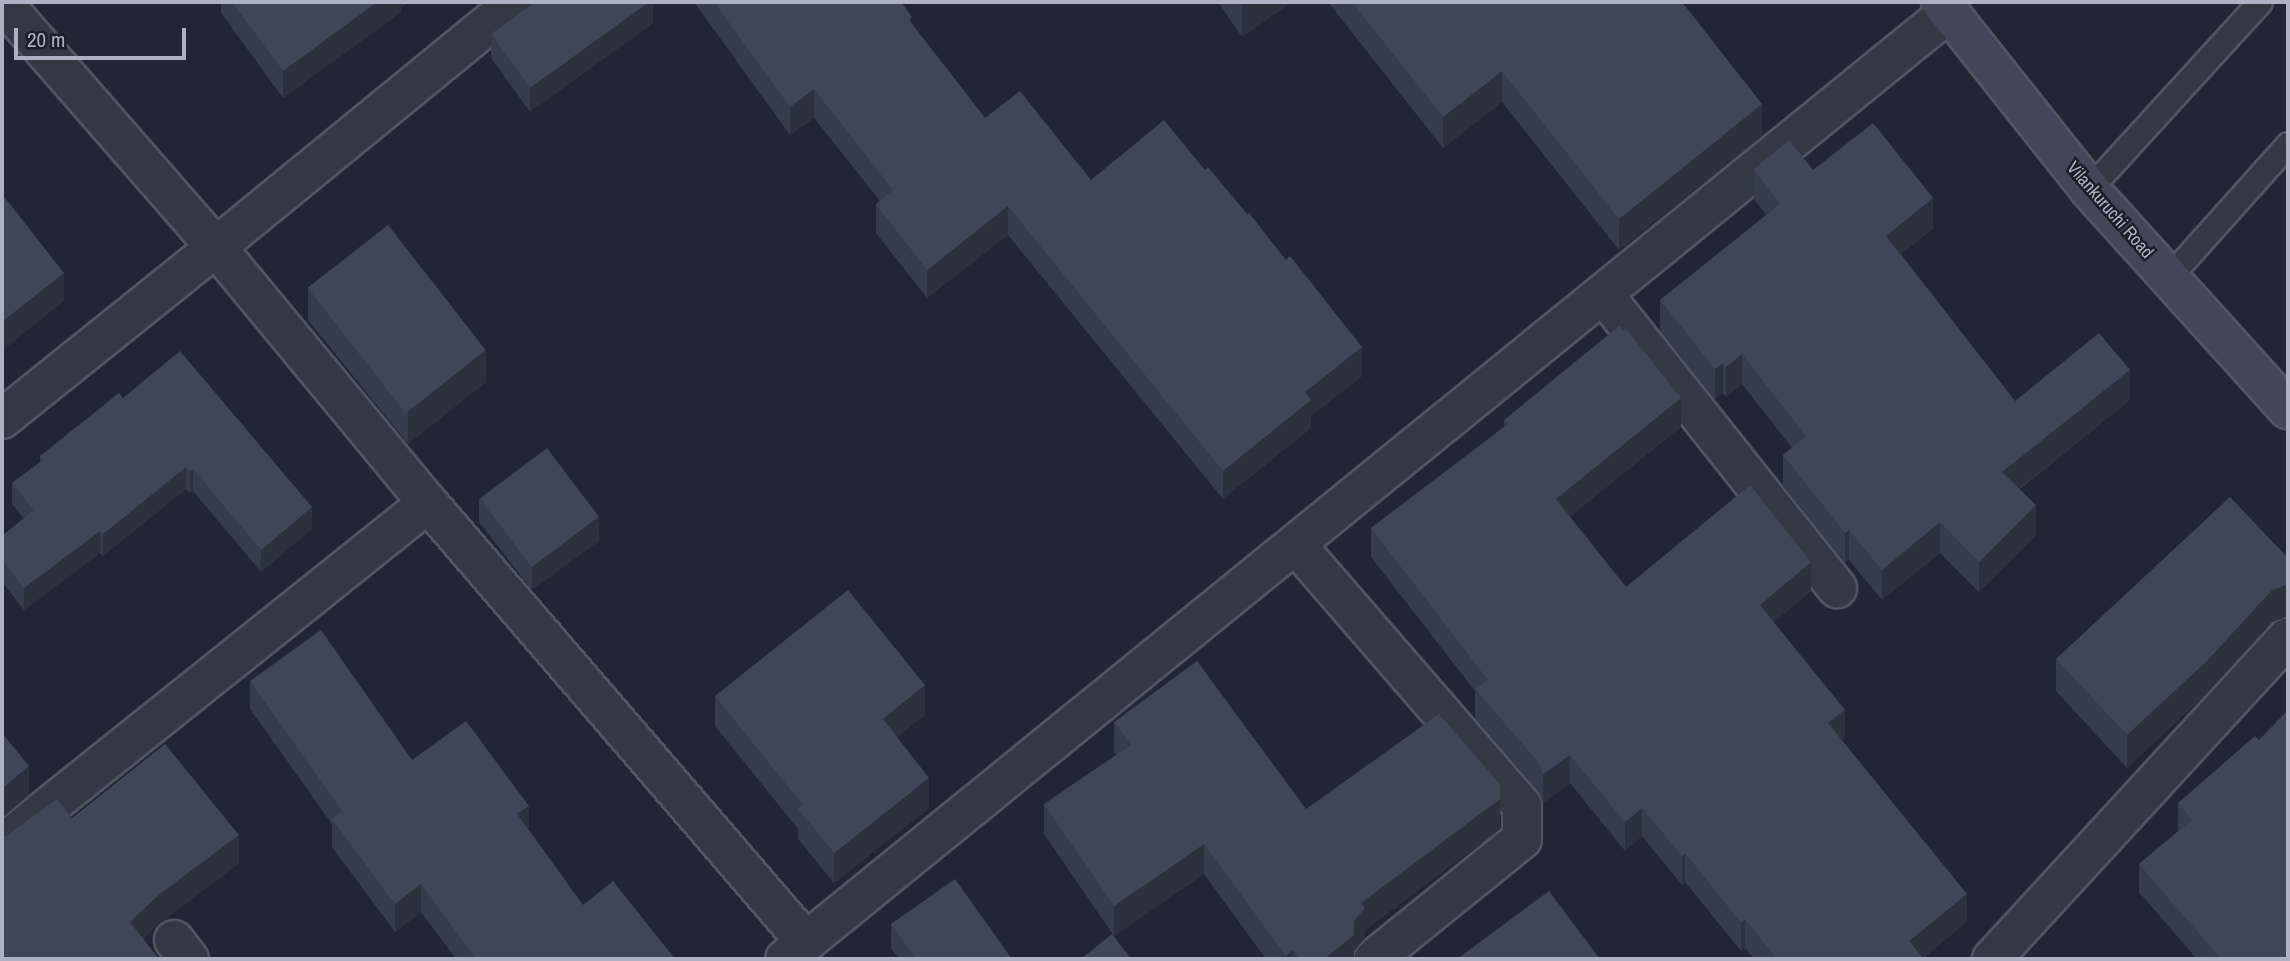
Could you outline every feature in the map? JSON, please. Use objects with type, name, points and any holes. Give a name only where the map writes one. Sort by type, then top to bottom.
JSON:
[{"type":"main road","name":"Vilankuruchi Road","points":[[1945,7],[2089,189],[2288,409]]},
{"type":"street","points":[[2,2],[216,247],[796,951],[1603,294],[1945,7]]},
{"type":"street","points":[[2,419],[515,2]]},
{"type":"street","points":[[1603,294],[1837,588]]},
{"type":"street","points":[[2,844],[428,503]]},
{"type":"street","points":[[1296,545],[1522,806],[1522,839],[1374,959]]},
{"type":"street","points":[[1992,959],[2288,637]]},
{"type":"lane","points":[[2089,189],[2260,2]]},
{"type":"lane","points":[[2169,277],[2288,144]]},
{"type":"building","points":[[232,2],[377,2],[283,71]]},
{"type":"building","points":[[535,2],[649,2],[530,88],[491,34]]},
{"type":"building","points":[[714,2],[901,2],[912,17],[909,20],[985,118],[1020,91],[1091,180],[1164,120],[1205,170],[1208,167],[1247,214],[1249,213],[1286,260],[1290,256],[1362,347],[1305,392],[1311,400],[1223,471],[1008,206],[927,270],[876,204],[893,190],[814,89],[790,107]]},
{"type":"building","points":[[1352,2],[1682,2],[1762,104],[1619,219],[1502,71],[1443,117]]},
{"type":"building","points":[[1873,123],[1933,198],[1886,236],[2015,401],[2099,333],[2130,370],[2002,472],[2036,505],[1979,562],[1940,522],[1882,570],[1849,530],[1845,533],[1783,455],[1806,436],[1742,354],[1726,367],[1723,363],[1715,369],[1660,300],[1780,204],[1754,169],[1789,140],[1813,170]]},
{"type":"building","points":[[2,194],[64,273],[2,322]]},
{"type":"building","points":[[388,225],[486,350],[406,413],[308,288]]},
{"type":"building","points":[[1619,326],[1623,331],[1626,329],[1681,398],[1556,499],[1626,587],[1750,485],[1811,562],[1760,605],[1845,710],[1828,723],[1967,894],[1909,941],[1924,959],[1777,959],[1745,919],[1741,923],[1685,853],[1682,856],[1642,808],[1625,822],[1570,755],[1543,774],[1539,763],[1475,689],[1488,680],[1371,528],[1508,424],[1504,420]]},
{"type":"building","points":[[180,351],[312,507],[261,550],[193,469],[190,472],[186,467],[103,534],[100,531],[24,588],[2,560],[2,536],[34,510],[12,483],[43,460],[40,456],[119,393],[123,398]]},
{"type":"building","points":[[547,448],[599,517],[532,567],[480,499]]},
{"type":"building","points":[[2230,497],[2288,558],[2288,584],[2272,590],[2207,661],[2127,735],[2056,659]]},
{"type":"building","points":[[848,590],[925,685],[883,719],[929,778],[834,853],[798,809],[803,805],[715,696]]},
{"type":"building","points":[[321,630],[412,760],[466,721],[529,806],[517,814],[583,905],[613,881],[675,959],[476,959],[421,884],[395,904],[332,819],[342,811],[250,681]]},
{"type":"building","points":[[1197,661],[1306,809],[1439,714],[1500,784],[1500,799],[1361,903],[1365,908],[1354,921],[1354,935],[1324,959],[1300,959],[1293,950],[1286,956],[1204,844],[1114,906],[1044,804],[1131,745],[1114,722]]},
{"type":"building","points":[[2288,710],[2288,959],[2221,959],[2139,864],[2192,820],[2178,803],[2255,736],[2259,740]]},
{"type":"building","points":[[2,733],[29,766],[2,789]]},
{"type":"building","points":[[165,744],[239,835],[160,894],[130,922],[159,959],[2,959],[2,836],[6,836],[57,799],[72,818]]},
{"type":"building","points":[[955,879],[1012,959],[916,959],[891,924]]},
{"type":"building","points":[[1549,891],[1600,959],[1457,959]]},
{"type":"building","points":[[1112,934],[1131,959],[1081,959]]}]
